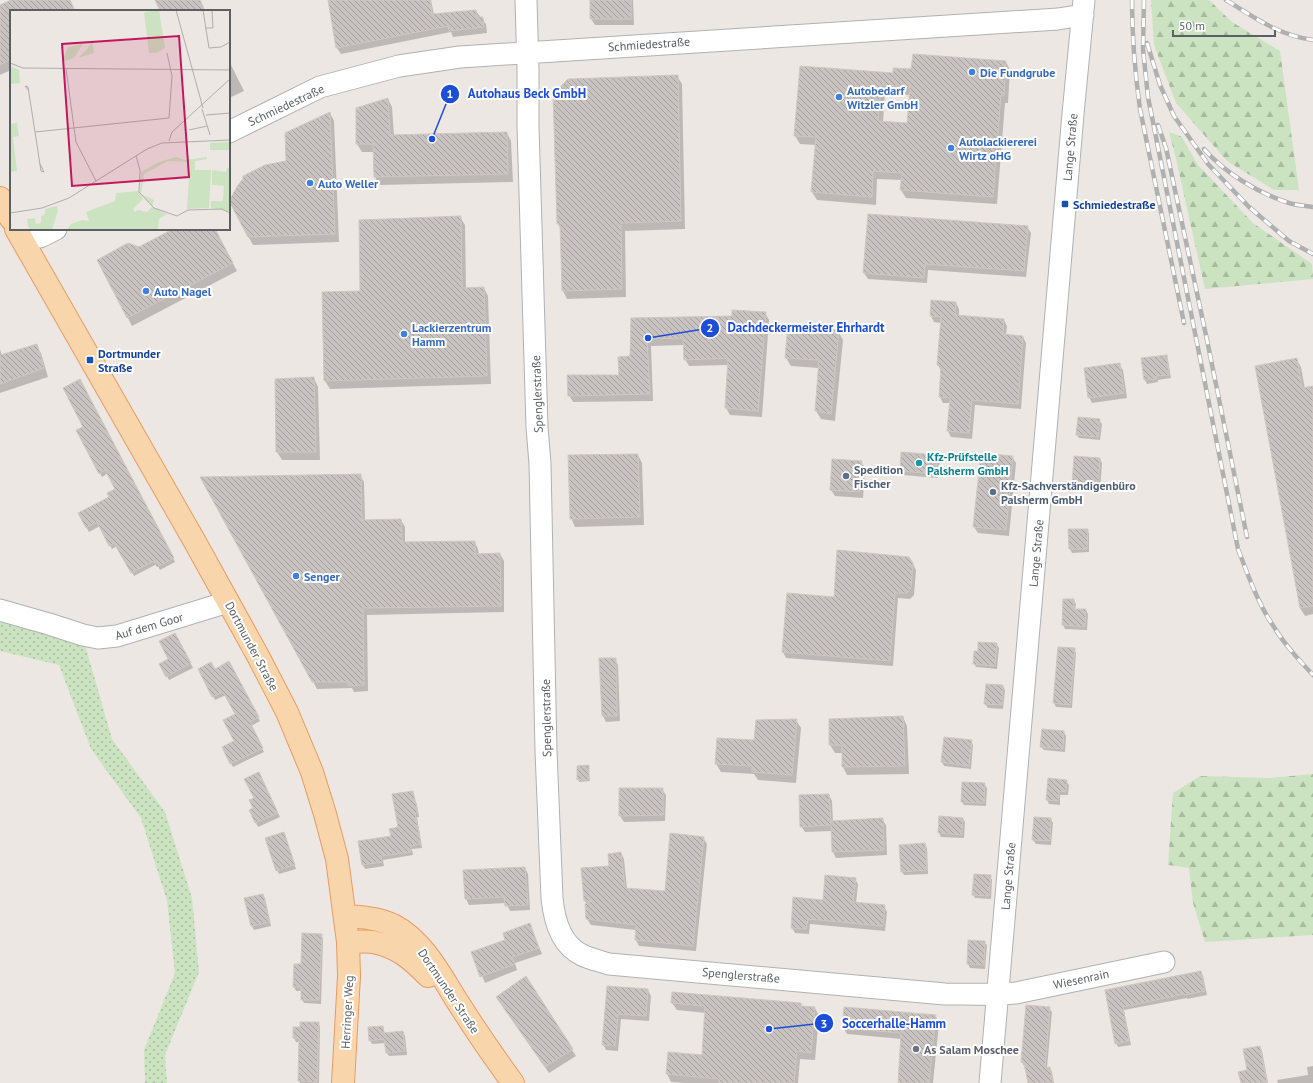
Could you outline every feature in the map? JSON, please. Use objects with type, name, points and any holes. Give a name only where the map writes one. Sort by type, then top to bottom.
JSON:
[{"type":"main road","name":"Dortmunder Straße","points":[[0,198],[10,215]]},
{"type":"main road","name":"Dortmunder Straße","points":[[19,230],[228,602],[287,712],[312,772],[337,859],[348,942],[372,942],[393,947],[411,959],[428,977],[498,1083]]},
{"type":"main road","name":"Dortmunder Straße","points":[[345,916],[373,918],[392,925],[405,933],[426,953],[512,1083]]},
{"type":"main road","name":"Herringer Weg","points":[[343,1083],[349,976],[348,942]]},
{"type":"street","name":"Spenglerstraße","points":[[526,0],[528,126],[537,426],[540,464],[550,851],[552,906],[559,929],[565,939],[580,954],[609,964],[945,994],[985,993],[998,995]]},
{"type":"street","name":"Schmiedestraße","points":[[230,132],[320,88],[399,66],[460,57],[1058,19],[1084,7]]},
{"type":"street","name":"Lange Straße","points":[[990,1083],[1071,130],[1084,7]]},
{"type":"street","points":[[23,230],[40,237],[54,230]]},
{"type":"street","name":"Auf dem Goor","points":[[0,610],[83,635],[98,638],[117,636],[228,602]]},
{"type":"street","name":"Wiesenrain","points":[[998,995],[1016,993],[1164,962]]},
{"type":"green space","points":[[1151,0],[1209,0],[1232,22],[1280,51],[1299,190],[1274,190],[1227,161],[1176,103],[1154,45]]},
{"type":"green space","points":[[1169,132],[1182,137],[1198,165],[1253,223],[1312,264],[1313,279],[1205,289]]},
{"type":"green space","points":[[0,619],[84,641],[112,739],[165,812],[192,898],[199,972],[165,1055],[167,1083],[145,1083],[144,1050],[175,973],[167,901],[141,818],[91,749],[59,665],[0,651]]},
{"type":"green space","points":[[1313,774],[1313,935],[1205,942],[1193,903],[1189,868],[1168,865],[1173,793],[1200,776],[1270,778]]},
{"type":"building","points":[[11,0],[70,0],[75,10],[10,10],[10,60],[0,65],[0,5]]},
{"type":"building","points":[[155,0],[200,0],[205,10],[160,10]]},
{"type":"building","points":[[328,0],[430,0],[432,14],[476,10],[477,17],[483,17],[484,27],[449,31],[448,26],[336,48]]},
{"type":"building","points":[[590,0],[631,0],[631,19],[590,19]]},
{"type":"building","points":[[913,54],[1006,61],[1004,95],[1001,95],[993,197],[900,190],[902,173],[873,171],[872,197],[811,192],[816,137],[794,136],[800,66],[893,73],[893,68],[911,69]],"holes":[[[881,85],[910,87],[907,123],[878,121]]]},
{"type":"building","points":[[678,75],[681,221],[621,223],[622,289],[562,291],[560,224],[557,224],[553,94],[568,79]]},
{"type":"building","points":[[388,98],[390,135],[507,132],[508,174],[374,177],[373,144],[356,144],[356,108]]},
{"type":"building","name":"Auto Weller","points":[[330,112],[335,234],[248,237],[230,203],[230,199],[243,179],[243,176],[265,165],[286,161],[285,133]]},
{"type":"building","points":[[868,214],[1028,226],[1024,271],[925,264],[924,278],[863,273]]},
{"type":"building","name":"Lackierzentrum Hamm","points":[[461,216],[462,288],[484,287],[487,376],[324,381],[322,292],[360,291],[359,220]]},
{"type":"building","name":"Auto Nagel","points":[[171,230],[216,230],[233,263],[127,318],[97,260],[128,243],[139,247]]},
{"type":"building","points":[[931,300],[956,302],[955,315],[1004,319],[1003,334],[1023,336],[1018,404],[972,400],[969,433],[947,431],[950,398],[939,397],[941,366],[937,365],[941,317],[930,316]]},
{"type":"building","points":[[732,310],[766,312],[758,411],[725,408],[728,358],[684,360],[683,338],[647,339],[650,394],[568,396],[567,375],[619,375],[618,357],[630,356],[631,318],[732,316]]},
{"type":"building","points":[[788,325],[839,330],[831,414],[815,411],[819,360],[785,358]]},
{"type":"building","points":[[37,344],[44,368],[0,384],[0,355]]},
{"type":"building","points":[[1167,355],[1169,375],[1156,376],[1157,379],[1144,380],[1141,358]]},
{"type":"building","points":[[1297,358],[1302,388],[1313,386],[1313,606],[1300,608],[1255,366]]},
{"type":"building","points":[[1120,363],[1124,393],[1088,398],[1084,368]]},
{"type":"building","points":[[314,377],[316,452],[276,452],[275,379]]},
{"type":"building","points":[[80,379],[174,558],[157,567],[154,561],[131,573],[114,543],[109,546],[97,522],[86,528],[78,513],[109,497],[107,493],[115,489],[105,470],[99,474],[76,430],[83,427],[63,388]]},
{"type":"building","points":[[1078,417],[1100,419],[1098,437],[1076,435]]},
{"type":"building","name":"Kfz-Prüfstelle Palsherm GmbH","points":[[901,452],[938,455],[936,474],[900,471]]},
{"type":"building","name":"Kfz-Sachverständigenbüro Palsherm GmbH","points":[[981,453],[1013,456],[1006,530],[973,527]]},
{"type":"building","points":[[638,454],[640,517],[570,519],[568,455]]},
{"type":"building","points":[[1074,456],[1100,458],[1098,486],[1072,484]]},
{"type":"building","name":"Spedition Fischer","points":[[832,459],[862,461],[860,492],[830,490]]},
{"type":"building","points":[[361,474],[362,520],[401,519],[402,542],[475,541],[475,554],[500,553],[501,606],[363,608],[364,685],[349,686],[347,682],[312,682],[200,477]]},
{"type":"building","points":[[1068,529],[1088,529],[1087,549],[1069,549]]},
{"type":"building","points":[[837,550],[909,557],[913,563],[911,588],[907,593],[895,593],[890,661],[782,652],[787,593],[834,597]]},
{"type":"building","points":[[1063,599],[1074,599],[1074,609],[1086,609],[1085,627],[1062,625]]},
{"type":"building","points":[[175,633],[191,663],[166,677],[159,664],[168,659],[159,641]]},
{"type":"building","points":[[978,642],[997,643],[995,666],[973,664],[974,651],[978,651]]},
{"type":"building","points":[[1058,647],[1075,648],[1070,705],[1053,703]]},
{"type":"building","points":[[599,658],[616,658],[617,716],[602,716]]},
{"type":"building","points":[[229,661],[259,717],[250,722],[263,748],[230,764],[222,747],[234,741],[223,720],[235,714],[223,692],[212,697],[198,669],[211,662],[215,669]]},
{"type":"building","points":[[986,684],[1003,685],[1002,705],[984,704]]},
{"type":"building","points":[[903,716],[905,766],[842,767],[842,745],[829,745],[829,719]]},
{"type":"building","points":[[797,719],[792,775],[752,772],[752,766],[715,764],[717,738],[754,740],[756,720]]},
{"type":"building","points":[[1042,729],[1064,731],[1063,749],[1040,747]]},
{"type":"building","points":[[944,737],[972,740],[969,766],[941,762]]},
{"type":"building","points":[[589,765],[589,780],[577,780],[577,766]]},
{"type":"building","points":[[259,772],[278,813],[255,823],[249,810],[253,808],[249,800],[254,798],[244,779]]},
{"type":"building","points":[[1048,778],[1067,780],[1066,792],[1059,791],[1058,801],[1046,800]]},
{"type":"building","points":[[962,782],[985,783],[984,803],[961,802]]},
{"type":"building","points":[[619,788],[663,788],[663,815],[619,816]]},
{"type":"building","points":[[413,791],[418,813],[415,813],[421,844],[411,846],[411,852],[381,856],[382,862],[362,865],[358,841],[391,836],[389,829],[398,827],[392,794]]},
{"type":"building","points":[[829,794],[831,821],[883,818],[884,850],[832,852],[831,825],[800,827],[799,795]]},
{"type":"building","points":[[939,816],[963,818],[962,835],[938,833]]},
{"type":"building","points":[[1034,817],[1051,818],[1050,841],[1032,840]]},
{"type":"building","points":[[284,832],[295,865],[276,871],[265,838]]},
{"type":"building","points":[[670,833],[704,837],[693,946],[635,940],[636,925],[586,919],[585,904],[592,901],[584,901],[581,868],[609,866],[608,854],[621,852],[625,888],[665,891]]},
{"type":"building","points":[[925,843],[927,870],[901,872],[899,845]]},
{"type":"building","points":[[525,867],[528,905],[505,906],[504,897],[465,899],[463,870]]},
{"type":"building","points":[[974,874],[991,875],[989,896],[972,895]]},
{"type":"building","points":[[825,875],[856,878],[853,902],[885,905],[883,926],[808,919],[806,929],[791,928],[793,897],[823,900]]},
{"type":"building","points":[[263,894],[270,922],[251,926],[244,898]]},
{"type":"building","points":[[530,923],[539,948],[512,957],[515,964],[480,977],[471,952],[505,940],[503,933]]},
{"type":"building","points":[[302,933],[322,934],[319,1000],[301,1000],[301,987],[293,987],[294,964],[301,964]]},
{"type":"building","points":[[968,940],[985,941],[984,965],[967,964]]},
{"type":"building","points":[[1201,971],[1205,991],[1123,1007],[1129,1041],[1115,1044],[1105,990]]},
{"type":"building","points":[[526,976],[573,1049],[545,1067],[496,997]]},
{"type":"building","points":[[607,986],[648,989],[646,1016],[618,1014],[615,1046],[602,1045]]},
{"type":"building","points":[[672,992],[801,1003],[801,1006],[815,1007],[811,1053],[797,1051],[794,1083],[719,1083],[719,1079],[666,1074],[668,1052],[702,1055],[705,1006],[671,1003]]},
{"type":"building","points":[[1026,1005],[1050,1007],[1045,1068],[1050,1067],[1053,1083],[1028,1083],[1024,1063],[1021,1062]]},
{"type":"building","name":"As Salam Moschee","points":[[844,1007],[936,1015],[929,1083],[898,1083],[901,1033],[842,1028]]},
{"type":"building","points":[[300,1022],[319,1022],[317,1082],[298,1081],[299,1039],[293,1038],[293,1027],[300,1027]]},
{"type":"building","points":[[383,1026],[384,1033],[403,1031],[405,1051],[386,1053],[384,1039],[369,1041],[368,1027]]},
{"type":"building","points":[[1260,1046],[1267,1083],[1241,1083],[1238,1072],[1247,1070],[1243,1049]]},
{"type":"railway","points":[[1132,0],[1134,55],[1140,109],[1184,323]]},
{"type":"railway","points":[[1144,0],[1143,49],[1148,97],[1238,549],[1254,589],[1268,618],[1287,646],[1313,675]]},
{"type":"railway","points":[[1226,0],[1267,25],[1300,38],[1313,40]]},
{"type":"railway","points":[[1147,43],[1160,85],[1174,116],[1208,164],[1249,207],[1289,241],[1313,254]]},
{"type":"railway","points":[[1158,125],[1166,148],[1247,537]]},
{"type":"railway","points":[[1204,149],[1212,158],[1232,174],[1254,188],[1289,203],[1313,207]]},
{"type":"place","name":"Die Fundgrube","points":[[972,72]]},
{"type":"place","name":"Autobedarf Witzler GmbH","points":[[839,97]]},
{"type":"place","name":"Autohaus Beck GmbH","points":[[432,139]]},
{"type":"place","name":"Autolackiererei Wirtz oHG","points":[[951,148]]},
{"type":"place","name":"Auto Weller","points":[[310,183]]},
{"type":"place","name":"Schmiedestraße","points":[[1065,204]]},
{"type":"place","name":"Auto Nagel","points":[[146,291]]},
{"type":"place","name":"Lackierzentrum Hamm","points":[[404,334]]},
{"type":"place","name":"Dachdeckermeister Ehrhardt","points":[[648,338]]},
{"type":"place","name":"Dortmunder Straße","points":[[90,360]]},
{"type":"place","name":"Kfz-Prüfstelle Palsherm GmbH","points":[[919,463]]},
{"type":"place","name":"Spedition Fischer","points":[[846,476]]},
{"type":"place","name":"Kfz-Sachverständigenbüro Palsherm GmbH","points":[[993,492]]},
{"type":"place","name":"Senger","points":[[296,576]]},
{"type":"place","name":"Soccerhalle-Hamm","points":[[769,1029]]},
{"type":"place","name":"As Salam Moschee","points":[[916,1049]]}]
